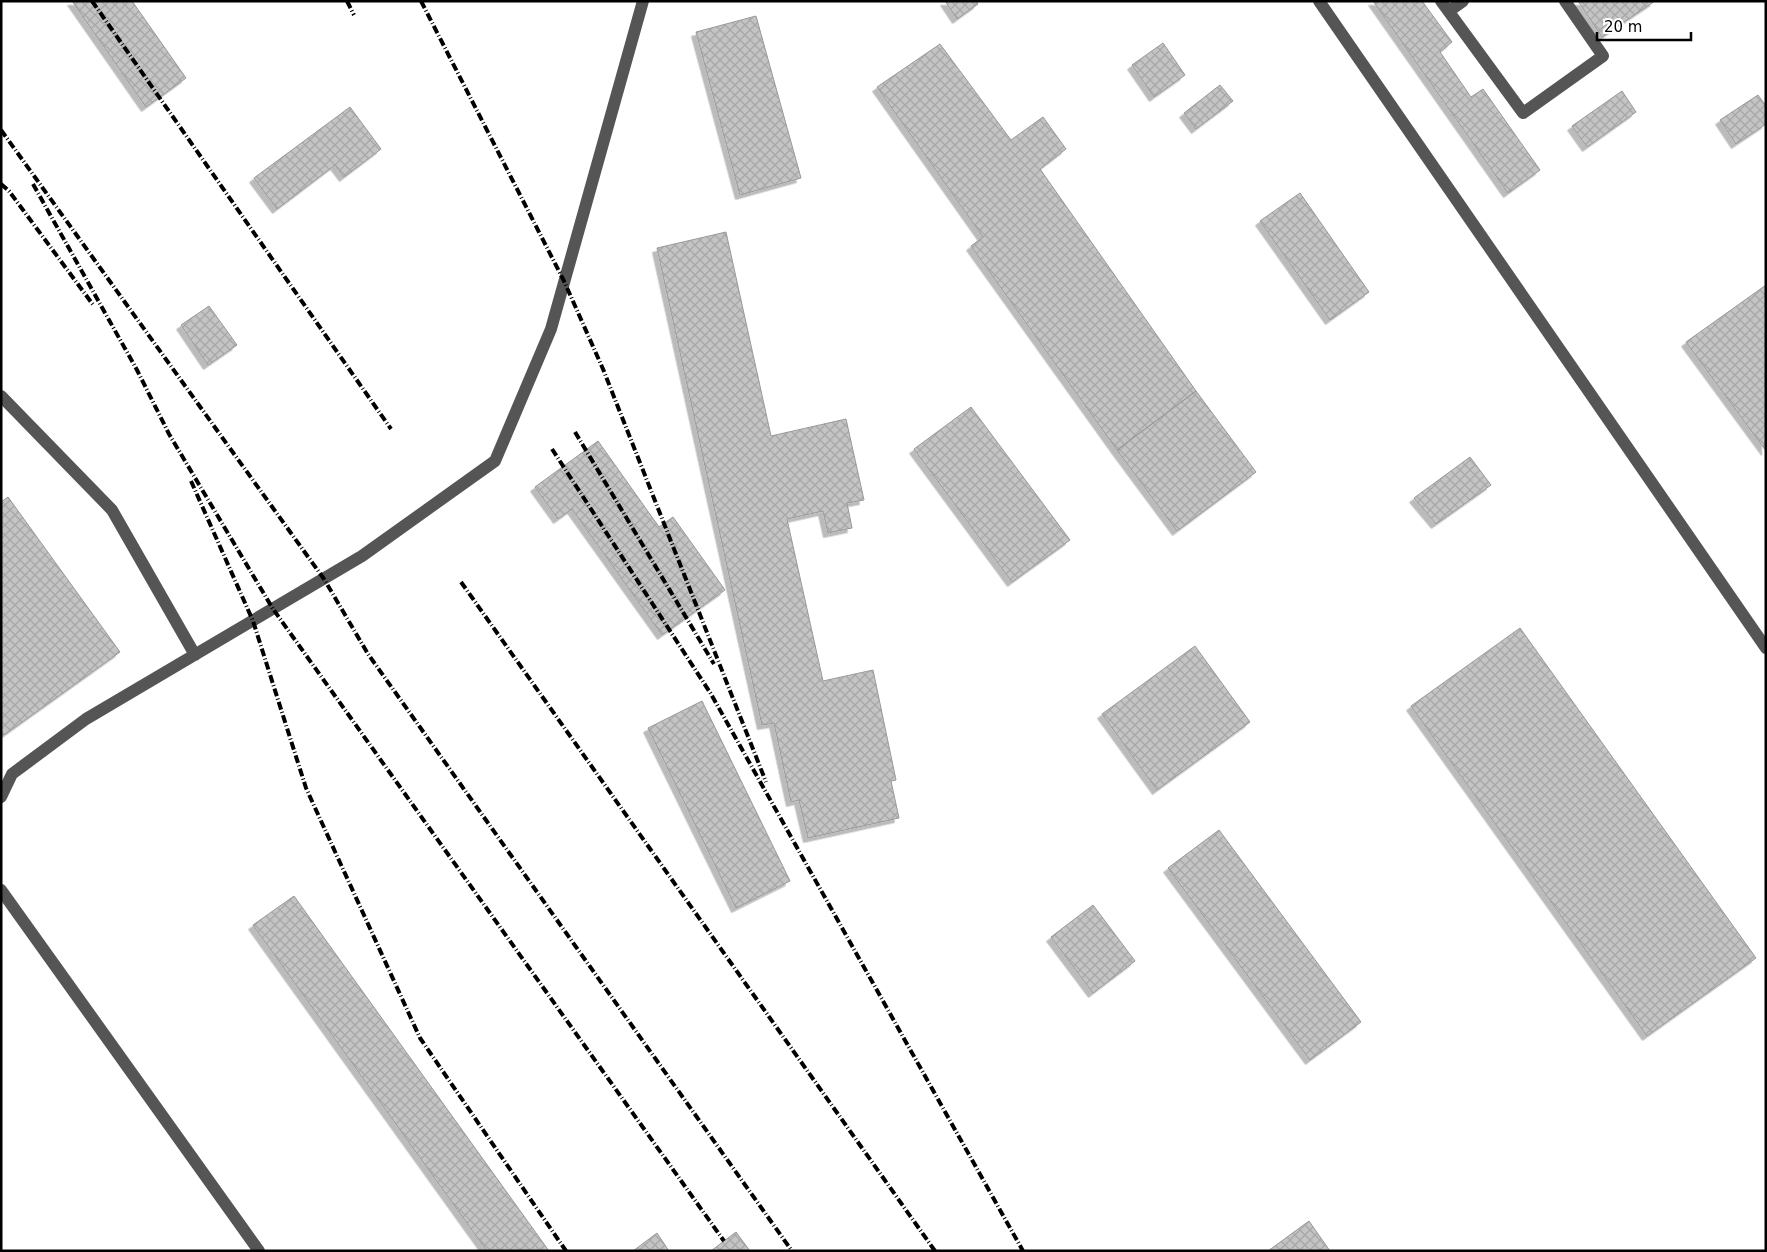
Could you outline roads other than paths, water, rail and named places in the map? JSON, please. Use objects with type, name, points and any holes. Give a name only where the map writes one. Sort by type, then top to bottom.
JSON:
[{"type":"lane","points":[[1,797],[12,774],[86,719],[362,556],[495,461],[551,329],[643,1]]},
{"type":"lane","points":[[1319,1],[1766,648]]},
{"type":"lane","points":[[1463,1],[1445,6],[1522,113],[1602,56],[1564,1]]},
{"type":"lane","points":[[1,396],[112,510],[195,655]]},
{"type":"lane","points":[[1,890],[259,1251]]},
{"type":"railway","points":[[92,1],[391,429]]},
{"type":"railway","points":[[347,1],[354,15]]},
{"type":"railway","points":[[421,1],[564,281],[603,369],[766,782]]},
{"type":"railway","points":[[1,130],[324,579],[368,654],[792,1251]]},
{"type":"railway","points":[[1,184],[9,191],[94,306]]},
{"type":"railway","points":[[33,184],[137,370],[169,434],[273,609],[724,1241]]},
{"type":"railway","points":[[575,432],[714,664]]},
{"type":"railway","points":[[552,449],[711,694],[1023,1251]]},
{"type":"railway","points":[[191,481],[253,621],[306,788],[420,1038],[566,1251]]},
{"type":"railway","points":[[461,582],[935,1251]]}]
